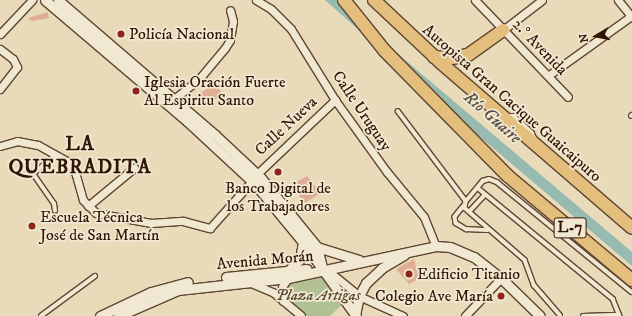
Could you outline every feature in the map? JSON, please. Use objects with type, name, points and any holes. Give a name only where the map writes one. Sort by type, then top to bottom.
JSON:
[{"type":"highway","name":"L-7","points":[[344,0],[384,51],[508,176],[632,280]]},
{"type":"highway","name":"Autopista Gran Cacique Guaicaipuro","points":[[374,0],[434,57],[632,228]]},
{"type":"highway","points":[[434,57],[452,58],[468,55],[503,30]]},
{"type":"main road","points":[[45,0],[254,177],[356,316]]},
{"type":"main road","points":[[58,0],[174,99],[254,177],[317,247],[322,270]]},
{"type":"main road","points":[[287,275],[300,259],[303,242]]},
{"type":"main road","points":[[436,246],[466,253],[501,278],[540,316]]},
{"type":"main road","name":"Avenida Morán","points":[[118,316],[178,290],[247,282],[322,270],[436,246]]},
{"type":"main road","points":[[317,247],[360,261]]},
{"type":"main road","points":[[356,316],[359,296],[374,274],[408,252]]},
{"type":"main road","name":"Avenida Morán","points":[[100,316],[151,292],[173,284],[287,275]]},
{"type":"street","points":[[0,34],[32,0]]},
{"type":"street","name":"Calle Uruguay","points":[[256,0],[274,11],[291,29],[335,100],[387,172],[424,217],[436,246]]},
{"type":"street","name":"2.° Avenida","points":[[475,0],[549,75],[568,97]]},
{"type":"street","points":[[503,30],[542,0]]},
{"type":"street","points":[[549,75],[632,16],[618,0]]},
{"type":"street","points":[[174,99],[199,79],[225,48],[230,40],[233,21],[230,10]]},
{"type":"street","points":[[0,49],[13,59],[17,67],[0,89]]},
{"type":"street","name":"Calle Nueva","points":[[88,206],[96,212],[112,216],[151,223],[193,222],[210,228],[254,177],[335,100]]},
{"type":"street","points":[[0,146],[10,142],[25,141],[57,154],[67,161],[75,172],[83,200],[88,206],[134,168]]},
{"type":"street","points":[[322,270],[331,273],[359,296],[403,316]]},
{"type":"street","points":[[283,301],[282,287],[287,275]]},
{"type":"street","points":[[465,316],[501,278]]},
{"type":"street","points":[[247,282],[266,289],[300,316]]},
{"type":"lane","points":[[398,111],[466,201]]},
{"type":"lane","points":[[55,211],[54,204],[33,174],[57,154]]},
{"type":"lane","points":[[487,230],[466,229],[456,223],[455,217],[466,201],[489,179],[497,182],[632,292]]},
{"type":"lane","points":[[478,188],[613,299],[619,316],[583,316]]},
{"type":"lane","points":[[469,212],[485,195]]},
{"type":"lane","points":[[464,206],[487,230],[525,260],[534,285],[560,316],[565,316]]},
{"type":"lane","points":[[41,316],[95,276]]},
{"type":"green space","name":"Plaza Artigas","points":[[327,272],[348,299],[330,316],[303,316],[289,299],[287,290],[289,283],[293,279]]},
{"type":"water","points":[[325,0],[339,0],[359,21],[632,252],[632,266],[453,114]]},
{"type":"building","points":[[48,12],[49,18],[32,21],[28,18]]},
{"type":"building","points":[[215,84],[223,94],[204,107],[192,98]]},
{"type":"building","points":[[307,176],[321,193],[305,203],[291,185]]},
{"type":"building","name":"Edificio Titanio","points":[[414,259],[419,279],[409,284],[396,269]]},
{"type":"place","name":"Policía Nacional","points":[[121,34]]},
{"type":"place","name":"Iglesia Oración Fuerte Al Espiritu Santo","points":[[136,91]]},
{"type":"place","name":"Banco Digital de los Trabajadores","points":[[278,172]]},
{"type":"place","name":"Escuela Técnica José de San Martín","points":[[32,226]]},
{"type":"place","name":"Edificio Titanio","points":[[409,274]]},
{"type":"place","name":"Colegio Ave María","points":[[501,296]]},
{"type":"district","name":"LA QUEBRADITA","points":[[80,156]]},
{"type":"water label","name":"Río Guaire","points":[[492,118]]}]
